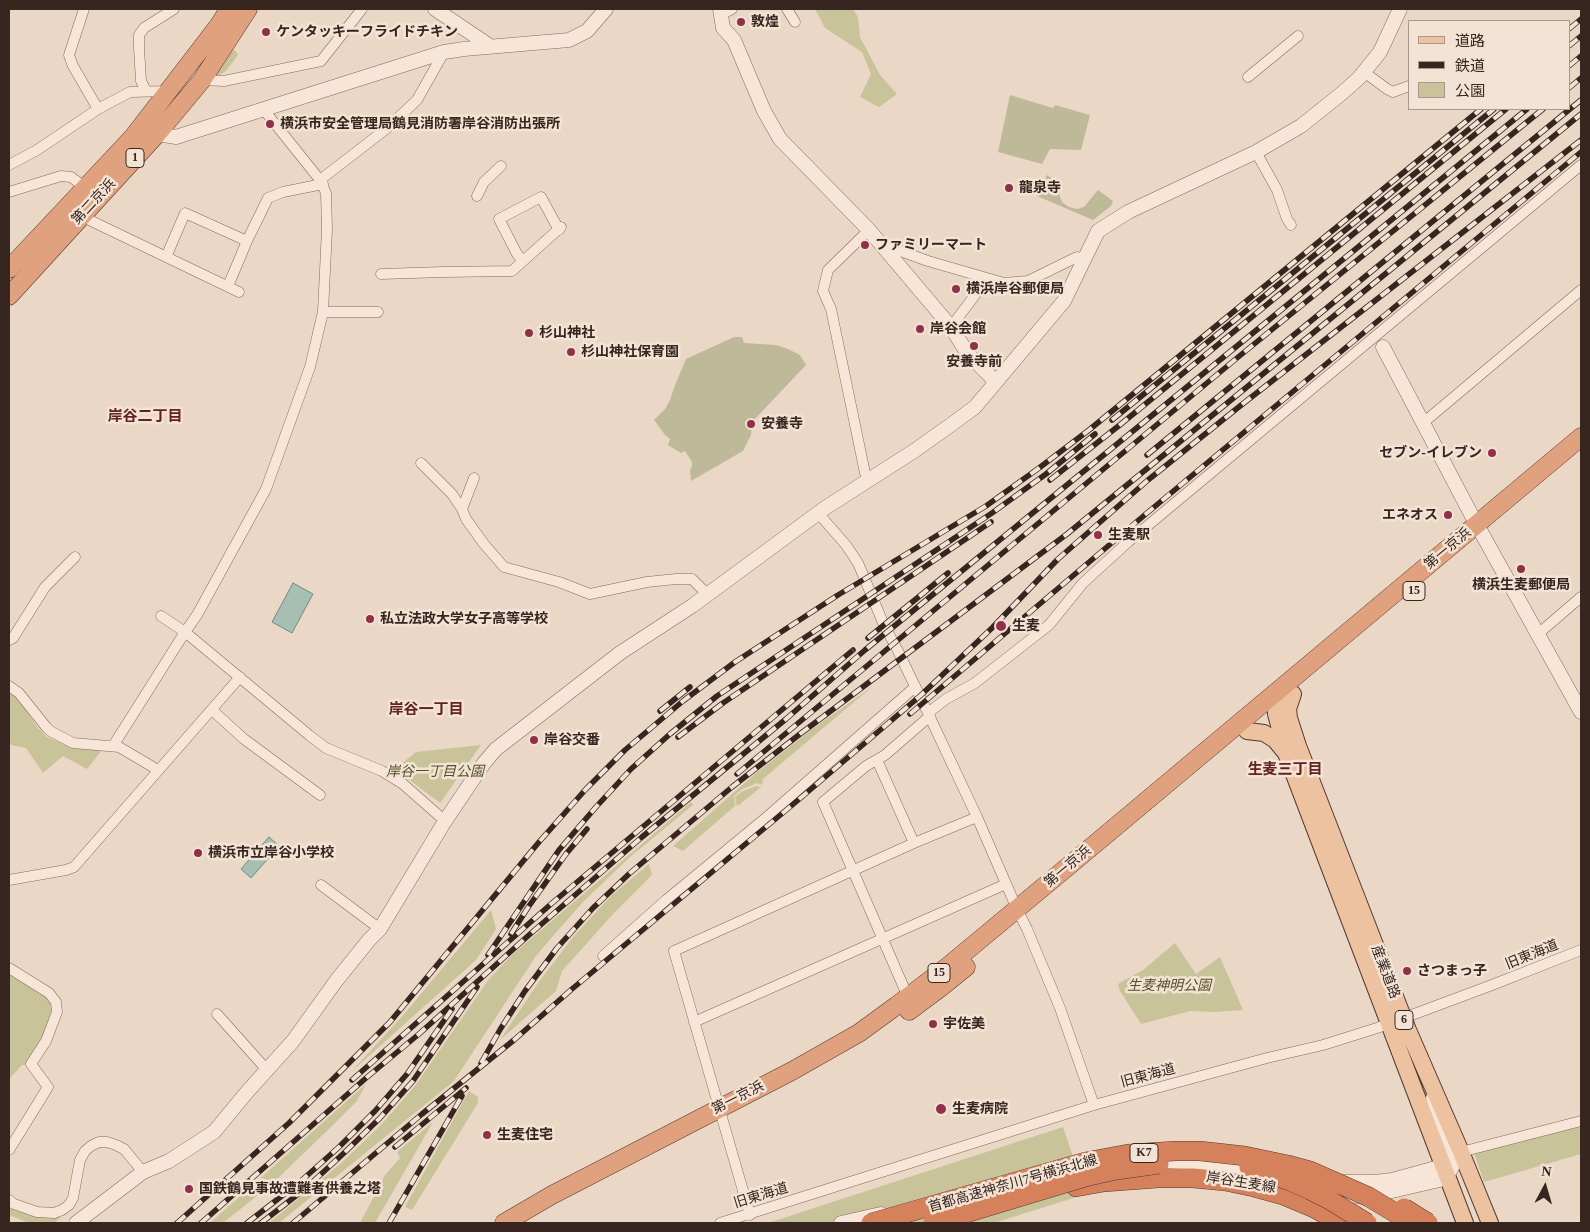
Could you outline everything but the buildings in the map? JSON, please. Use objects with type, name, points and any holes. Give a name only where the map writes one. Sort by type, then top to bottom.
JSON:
[{"type":"highway","name":"第二京浜","points":[[9,296],[81,216],[150,130],[169,91],[229,9]]},
{"type":"highway","name":"第二京浜","points":[[9,269],[66,207],[202,80],[248,9]]},
{"type":"highway","name":"第一京浜","points":[[504,1223],[552,1195],[820,1068],[869,1039],[940,988],[1019,915],[1480,529],[1581,436]]},
{"type":"highway","name":"第一京浜","points":[[1480,529],[1581,452]]},
{"type":"highway","name":"第一京浜","points":[[1244,726],[1273,714],[1286,692]]},
{"type":"highway","name":"第一京浜","points":[[527,1223],[859,1033],[1019,915]]},
{"type":"highway","name":"首都高速神奈川7号横浜北線","points":[[871,1223],[1084,1162],[1128,1154],[1200,1151],[1267,1160],[1310,1171],[1369,1197],[1412,1223]]},
{"type":"highway","points":[[1084,1162],[1131,1157],[1166,1156],[1193,1157],[1231,1163],[1290,1181],[1328,1199],[1367,1223]]},
{"type":"highway","name":"首都高速神奈川7号横浜北線","points":[[933,1223],[1049,1187],[1116,1170],[1168,1163],[1216,1164],[1262,1170],[1306,1182],[1348,1199],[1391,1223]]},
{"type":"highway","points":[[1216,1164],[1284,1171],[1330,1182],[1370,1197],[1416,1223]]},
{"type":"highway","points":[[1310,1171],[1372,1192],[1428,1223]]},
{"type":"highway","points":[[940,1223],[1052,1191],[1113,1182],[1176,1178],[1218,1180],[1269,1190],[1298,1201],[1341,1223]]},
{"type":"main road","name":"産業道路","points":[[1286,692],[1292,751]]},
{"type":"main road","name":"産業道路","points":[[1273,714],[1292,751],[1397,1022],[1465,1223]]},
{"type":"main road","name":"産業道路","points":[[1244,726],[1264,733],[1292,751]]},
{"type":"main road","name":"産業道路","points":[[1397,1022],[1424,1068],[1490,1223]]},
{"type":"street","points":[[84,9],[69,54],[73,66],[98,109]]},
{"type":"street","points":[[146,91],[141,82],[140,35],[144,28],[174,9]]},
{"type":"street","points":[[202,80],[224,80],[321,60],[362,9]]},
{"type":"street","points":[[435,9],[490,46]]},
{"type":"street","points":[[150,130],[176,137],[444,52],[490,46],[569,40],[588,31],[606,9]]},
{"type":"street","points":[[787,9],[795,22]]},
{"type":"street","points":[[76,1223],[143,1172],[169,1161],[214,1132],[293,1040],[336,981],[380,929],[445,821],[484,763],[496,749],[620,653],[708,595],[818,513],[975,407],[1064,301],[1098,231],[1128,212],[1256,152],[1301,126],[1341,94],[1364,72],[1380,52],[1400,9]]},
{"type":"street","points":[[724,11],[723,28],[734,40],[764,111],[780,139],[869,230],[951,327],[968,354],[996,382]]},
{"type":"street","points":[[1248,77],[1298,36]]},
{"type":"street","points":[[228,286],[268,198],[322,182],[386,129],[417,100],[444,52]]},
{"type":"street","points":[[1364,72],[1392,92],[1408,86]]},
{"type":"street","points":[[9,165],[37,150],[98,109],[130,92],[169,91]]},
{"type":"street","points":[[113,746],[202,607],[266,489],[310,367],[323,312],[327,228],[326,193],[322,182],[264,110]]},
{"type":"street","points":[[1256,152],[1277,190],[1286,219],[1291,225]]},
{"type":"street","points":[[908,997],[823,802],[866,766],[885,754],[946,699],[975,683],[1049,625],[1083,583],[1128,542],[1379,342],[1581,165]]},
{"type":"street","points":[[478,196],[484,182],[501,166]]},
{"type":"street","points":[[9,192],[61,176],[70,177],[86,188]]},
{"type":"street","points":[[381,274],[512,271],[560,229],[541,197],[499,219],[517,254],[523,261]]},
{"type":"street","points":[[166,257],[185,213],[247,241]]},
{"type":"street","points":[[81,216],[240,292]]},
{"type":"street","points":[[868,479],[865,473],[831,309],[823,290],[828,270],[869,230]]},
{"type":"street","points":[[880,243],[928,261],[1004,283],[1028,281],[1077,257],[1084,258]]},
{"type":"street","points":[[951,327],[987,279]]},
{"type":"street","points":[[1423,423],[1581,290]]},
{"type":"street","points":[[323,312],[378,312]]},
{"type":"street","points":[[1379,342],[1581,712]]},
{"type":"street","points":[[421,463],[452,494],[484,544],[504,567],[559,582],[590,594],[676,578],[692,579],[708,595]]},
{"type":"street","points":[[462,509],[474,478]]},
{"type":"street","points":[[818,513],[846,545],[858,563],[884,625],[929,714],[1019,915],[1028,929],[1060,1008],[1094,1105]]},
{"type":"street","points":[[9,640],[13,638],[44,587],[75,557]]},
{"type":"street","points":[[1538,634],[1581,597]]},
{"type":"street","points":[[161,616],[185,632],[309,736],[326,748],[382,771],[402,784],[445,821]]},
{"type":"street","points":[[9,880],[74,867],[240,677]]},
{"type":"street","points":[[9,686],[19,694],[46,728],[52,732],[73,743],[118,747],[158,770]]},
{"type":"street","points":[[603,956],[679,888],[768,816],[915,687]]},
{"type":"street","points":[[212,710],[244,739],[320,795]]},
{"type":"street","points":[[877,760],[914,843]]},
{"type":"street","points":[[750,1215],[674,951],[976,817]]},
{"type":"street","points":[[694,1022],[1006,884]]},
{"type":"street","points":[[321,885],[380,929]]},
{"type":"street","name":"旧東海道","points":[[720,1223],[1094,1105],[1266,1058],[1323,1045],[1397,1022],[1581,950]]},
{"type":"street","points":[[9,968],[49,993],[56,1002],[57,1012],[46,1041],[31,1064],[48,1087],[9,1150]]},
{"type":"street","points":[[217,1014],[267,1070]]},
{"type":"street","points":[[1424,1068],[1434,1110],[1453,1160],[1448,1170],[1465,1174],[1474,1183]]},
{"type":"street","points":[[1461,1152],[1581,1121]]},
{"type":"street","points":[[9,1200],[14,1204],[37,1212],[54,1213],[62,1210],[69,1205],[73,1198],[80,1160],[85,1151],[99,1142],[107,1142],[124,1149],[143,1172]]},
{"type":"street","name":"岸谷生麦線","points":[[841,1223],[1077,1169],[1126,1162],[1176,1160],[1206,1163],[1295,1178],[1343,1182],[1375,1182],[1424,1178]]},
{"type":"street","name":"岸谷生麦線","points":[[922,1223],[1079,1182],[1126,1176],[1174,1174],[1203,1176],[1301,1192],[1344,1196],[1379,1194],[1448,1170]]},
{"type":"green space","points":[[815,9],[853,9],[858,17],[860,37],[880,75],[897,94],[879,107],[860,97],[871,74],[862,52],[825,28]]},
{"type":"green space","points":[[233,50],[238,55],[226,71],[218,76],[216,75]]},
{"type":"green space","points":[[873,686],[763,779],[762,785],[757,783],[741,790],[734,796],[735,806],[683,851],[673,846],[756,773],[811,730]]},
{"type":"green space","points":[[9,691],[16,696],[38,728],[47,737],[73,748],[102,750],[87,769],[63,756],[43,773],[26,748],[11,745],[9,742]]},
{"type":"green space","name":"岸谷一丁目公園","points":[[481,745],[440,803],[395,769],[416,752]]},
{"type":"green space","points":[[756,786],[761,787],[738,806],[736,804],[735,797],[741,792]]},
{"type":"green space","points":[[691,802],[693,805],[630,857],[583,902],[536,956],[454,1081],[279,1223],[269,1223],[339,1165],[381,1125],[415,1086],[489,979],[513,954]]},
{"type":"green space","points":[[649,864],[652,875],[614,913],[562,971],[556,991],[500,1040],[538,983],[573,937],[611,896]]},
{"type":"green space","points":[[491,910],[496,929],[476,960],[351,1072],[405,1013]]},
{"type":"green space","name":"生麦神明公園","points":[[1175,943],[1196,974],[1220,957],[1243,1010],[1190,1011],[1141,1024],[1120,991],[1118,984],[1143,970]]},
{"type":"green space","points":[[9,968],[49,993],[57,1012],[31,1064],[22,1065],[9,1079]]},
{"type":"green space","points":[[366,1084],[357,1101],[273,1183],[223,1223],[210,1223]]},
{"type":"green space","points":[[469,1091],[478,1097],[478,1103],[412,1210],[405,1207]]},
{"type":"green space","points":[[433,1122],[375,1223],[360,1223],[385,1175],[400,1158],[397,1152]]},
{"type":"green space","points":[[1581,1126],[1581,1154],[1484,1182],[1474,1153]]},
{"type":"green space","points":[[1063,1127],[1086,1194],[994,1223],[768,1223]]},
{"type":"green space","points":[[9,1207],[47,1218],[61,1217],[54,1223],[29,1223],[9,1215]]},
{"type":"shaded area","points":[[1010,95],[1053,108],[1055,105],[1090,115],[1081,150],[1050,149],[1042,164],[998,152]]},
{"type":"shaded area","points":[[1047,175],[1063,185],[1059,194],[1062,202],[1069,207],[1077,209],[1084,207],[1098,190],[1113,201],[1111,206],[1093,220],[1037,196]]},
{"type":"shaded area","points":[[734,337],[742,337],[744,343],[776,345],[788,349],[800,355],[806,365],[752,422],[751,435],[743,451],[691,481],[690,470],[692,462],[685,451],[681,453],[668,445],[670,439],[654,420],[665,409],[670,400],[686,359]]},
{"type":"shaded area","points":[[293,583],[313,594],[292,633],[272,622]]},
{"type":"shaded area","points":[[269,837],[279,846],[251,878],[241,869]]},
{"type":"railway","points":[[1570,28],[1581,19]]},
{"type":"railway","points":[[1570,45],[1581,36]]},
{"type":"railway","points":[[1570,65],[1581,56]]},
{"type":"railway","points":[[1570,87],[1581,78]]},
{"type":"railway","points":[[1570,109],[1581,100]]},
{"type":"railway","points":[[177,1223],[289,1123],[390,1022],[539,842],[586,789],[625,750],[683,701],[735,662],[838,595],[986,506],[1039,468],[1089,430],[1480,110]]},
{"type":"railway","points":[[1112,420],[1493,110]]},
{"type":"railway","points":[[1050,480],[1505,110]]},
{"type":"railway","points":[[201,1223],[642,837],[786,719],[865,650],[1526,110]]},
{"type":"railway","points":[[737,774],[1237,358],[1542,110]]},
{"type":"railway","points":[[1147,455],[1569,110]]},
{"type":"railway","points":[[481,1063],[525,991],[557,948],[593,908],[630,873],[732,787],[800,734],[1067,534],[1581,114]]},
{"type":"railway","points":[[293,1223],[422,1114],[514,1040],[920,696],[992,628],[1058,559],[1148,480],[1581,140]]},
{"type":"railway","points":[[910,714],[1147,513],[1581,152]]},
{"type":"railway","points":[[488,955],[559,850],[631,769],[670,734],[717,696],[992,513],[1046,474],[1095,434]]},
{"type":"railway","points":[[678,737],[723,703],[991,522]]},
{"type":"railway","points":[[868,638],[948,573]]},
{"type":"railway","points":[[352,1080],[551,904],[853,650]]},
{"type":"railway","points":[[660,711],[690,687]]},
{"type":"railway","points":[[511,934],[566,854],[587,829]]},
{"type":"railway","points":[[261,1223],[306,1188],[380,1118],[413,1081],[477,987]]},
{"type":"railway","points":[[247,1223],[301,1181],[375,1111],[407,1074],[452,1009]]},
{"type":"railway","points":[[395,1147],[466,1088]]},
{"type":"railway","points":[[389,1223],[462,1096]]},
{"type":"place","name":"敦煌","points":[[741,22]]},
{"type":"place","name":"ケンタッキーフライドチキン","points":[[266,32]]},
{"type":"place","name":"横浜市安全管理局鶴見消防署岸谷消防出張所","points":[[270,124]]},
{"type":"place","name":"龍泉寺","points":[[1009,188]]},
{"type":"place","name":"ファミリーマート","points":[[865,245]]},
{"type":"place","name":"横浜岸谷郵便局","points":[[956,289]]},
{"type":"place","name":"岸谷会館","points":[[920,329]]},
{"type":"place","name":"杉山神社","points":[[529,333]]},
{"type":"place","name":"安養寺前","points":[[974,346]]},
{"type":"place","name":"杉山神社保育園","points":[[571,352]]},
{"type":"place","name":"安養寺","points":[[751,424]]},
{"type":"place","name":"セブン-イレブン","points":[[1492,453]]},
{"type":"place","name":"エネオス","points":[[1448,515]]},
{"type":"place","name":"生麦駅","points":[[1098,535]]},
{"type":"place","name":"横浜生麦郵便局","points":[[1521,569]]},
{"type":"place","name":"私立法政大学女子高等学校","points":[[370,619]]},
{"type":"place","name":"生麦","points":[[1001,626]]},
{"type":"place","name":"岸谷交番","points":[[534,740]]},
{"type":"place","name":"横浜市立岸谷小学校","points":[[198,853]]},
{"type":"place","name":"さつまっ子","points":[[1407,971]]},
{"type":"place","name":"宇佐美","points":[[933,1024]]},
{"type":"place","name":"生麦病院","points":[[941,1109]]},
{"type":"place","name":"生麦住宅","points":[[487,1135]]},
{"type":"place","name":"国鉄鶴見事故遭難者供養之塔","points":[[189,1189]]},
{"type":"district","name":"岸谷二丁目","points":[[145,417]]},
{"type":"district","name":"岸谷一丁目","points":[[426,710]]},
{"type":"district","name":"生麦三丁目","points":[[1285,770]]}]
